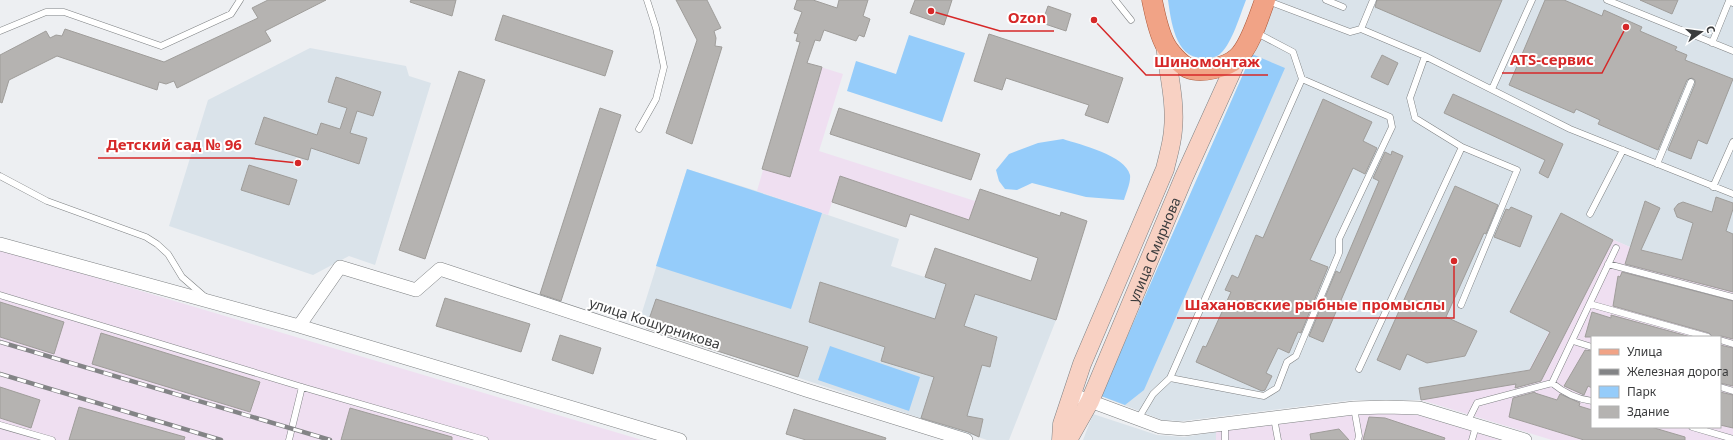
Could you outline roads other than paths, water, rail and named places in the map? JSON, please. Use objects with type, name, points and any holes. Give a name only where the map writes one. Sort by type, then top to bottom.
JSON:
[{"type":"main road","points":[[1151,5],[1165,45],[1176,58],[1188,68],[1203,70],[1219,67],[1238,58],[1253,30],[1265,0]]},
{"type":"main road","name":"улица Смирнова","points":[[1060,440],[1062,424],[1082,364],[1165,169],[1171,148],[1173,110],[1165,45]]},
{"type":"main road","name":"улица Смирнова","points":[[1068,440],[1090,401],[1184,177],[1238,58]]},
{"type":"street","points":[[0,244],[298,326],[680,440]]},
{"type":"street","name":"улица Кошурникова","points":[[298,326],[340,267],[416,290],[440,269],[806,390],[966,440]]},
{"type":"street","points":[[1071,394],[1160,428],[1184,429],[1354,408],[1419,408],[1525,440]]},
{"type":"lane","points":[[0,31],[46,12],[64,12],[161,46],[231,14],[240,0]]},
{"type":"lane","points":[[639,129],[656,99],[664,67],[656,28],[647,0]]},
{"type":"lane","points":[[1116,0],[1131,20]]},
{"type":"lane","points":[[1265,0],[1350,32],[1361,29],[1425,56],[1570,129],[1733,194]]},
{"type":"lane","points":[[1326,0],[1343,7]]},
{"type":"lane","points":[[1361,29],[1373,0]]},
{"type":"lane","points":[[1492,89],[1532,0]]},
{"type":"lane","points":[[1607,0],[1733,51]]},
{"type":"lane","points":[[1712,43],[1731,1]]},
{"type":"lane","points":[[1138,419],[1153,394],[1170,378],[1302,79],[1293,52],[1253,30]]},
{"type":"lane","points":[[1425,56],[1410,98],[1415,118],[1462,147],[1517,170],[1461,305]]},
{"type":"lane","points":[[1170,378],[1264,396],[1277,388],[1287,362],[1296,356],[1339,253],[1339,239],[1392,127],[1390,117],[1302,79]]},
{"type":"lane","points":[[1658,164],[1691,82]]},
{"type":"lane","points":[[1713,187],[1733,142]]},
{"type":"lane","points":[[1359,369],[1462,147]]},
{"type":"lane","points":[[1590,214],[1623,150]]},
{"type":"lane","points":[[0,176],[47,201],[146,237],[168,254],[182,277],[212,302]]},
{"type":"lane","points":[[1472,440],[1472,424],[1477,403],[1552,383],[1616,248]]},
{"type":"lane","points":[[1608,264],[1733,297]]},
{"type":"lane","points":[[0,295],[302,387],[485,440]]},
{"type":"lane","points":[[1590,304],[1704,336]]},
{"type":"lane","points":[[1721,340],[1733,344]]},
{"type":"lane","points":[[1572,341],[1591,347]]},
{"type":"lane","points":[[1552,383],[1563,392],[1591,401]]},
{"type":"lane","points":[[289,440],[302,387]]},
{"type":"lane","points":[[1721,387],[1733,391]]},
{"type":"lane","points":[[1354,408],[1359,436],[1358,440]]},
{"type":"lane","points":[[1274,418],[1278,440]]},
{"type":"lane","points":[[0,424],[52,440]]},
{"type":"lane","points":[[1225,424],[1225,440]]},
{"type":"lane","points":[[1695,428],[1733,439]]},
{"type":"railway","points":[[0,342],[330,440]]},
{"type":"railway","points":[[0,374],[221,440]]},
{"type":"place","name":"Ozon","points":[[931,11]]},
{"type":"place","name":"Шиномонтаж","points":[[1094,20]]},
{"type":"place","name":"ATS-сервис","points":[[1626,27]]},
{"type":"place","name":"Детский сад № 96","points":[[298,163]]},
{"type":"place","name":"Шахановские рыбные промыслы","points":[[1454,261]]}]
